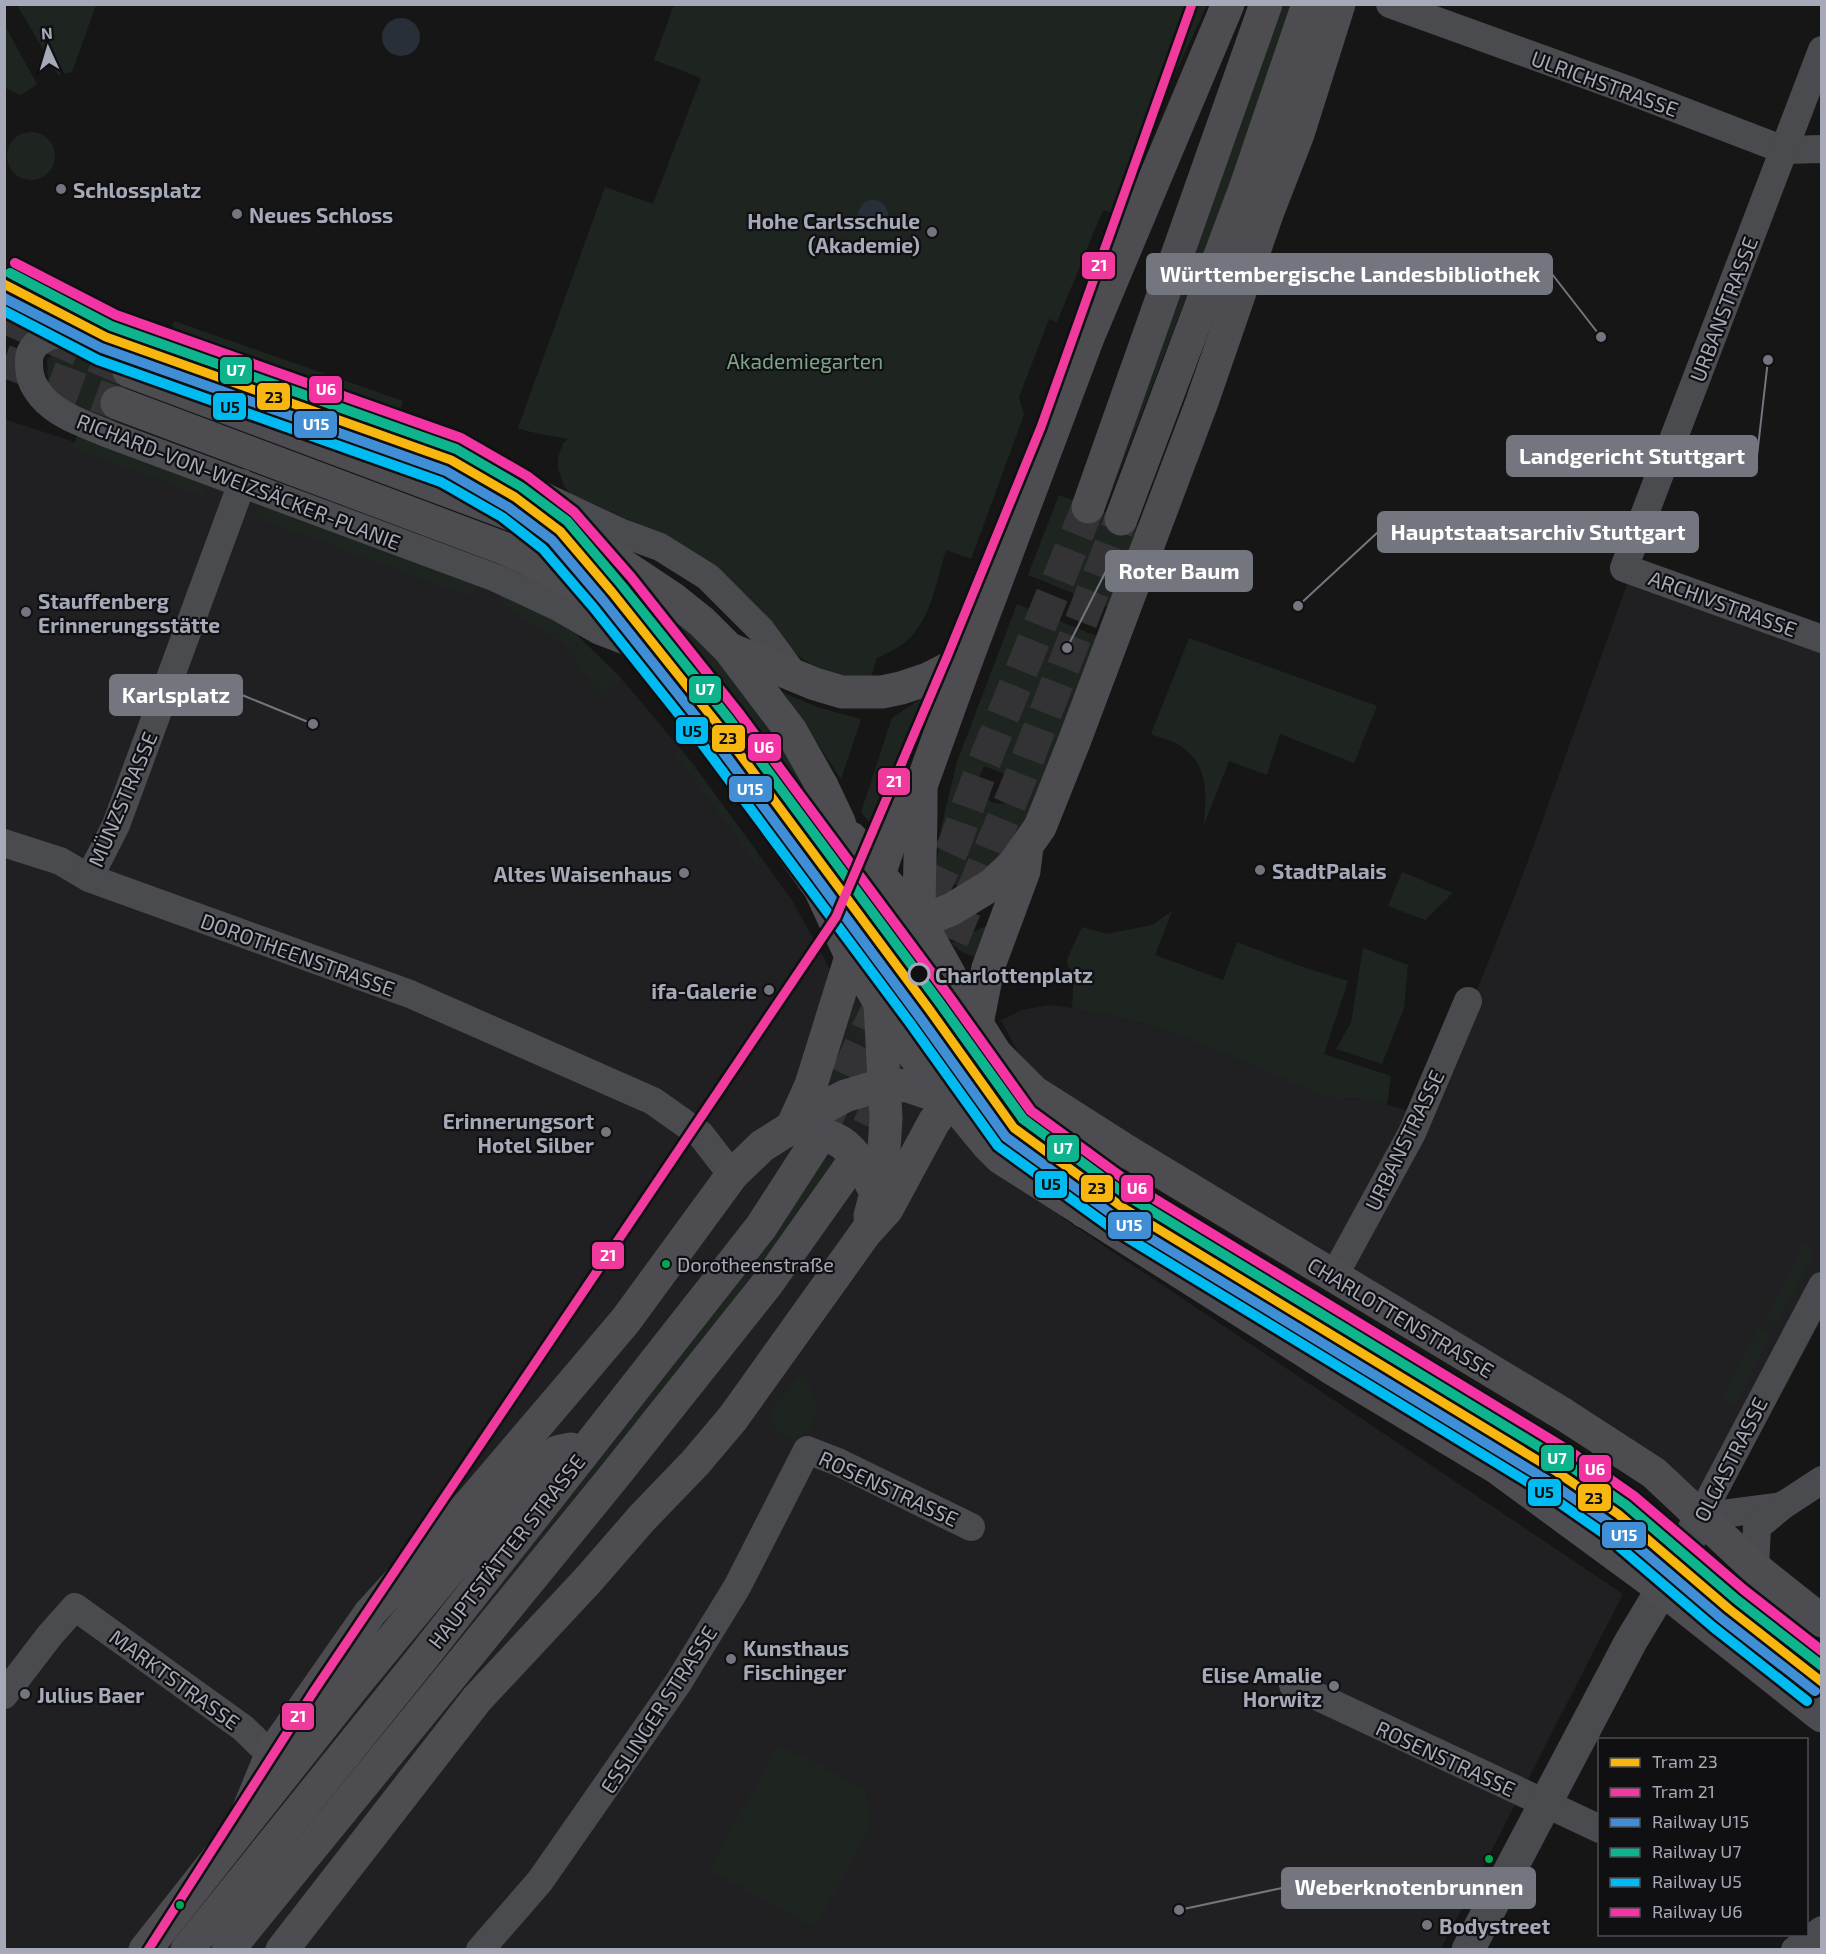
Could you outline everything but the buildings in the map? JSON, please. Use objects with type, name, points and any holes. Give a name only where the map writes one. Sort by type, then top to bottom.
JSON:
[{"type":"main road","points":[[950,1100],[928,1041],[922,995],[918,918],[921,786],[1089,336],[1228,4]]},
{"type":"main road","points":[[1088,507],[1266,4]]},
{"type":"main road","points":[[1121,519],[1246,186],[1308,4]]},
{"type":"main road","points":[[820,890],[888,918],[935,916],[952,909],[993,884],[1014,864],[1040,827],[1202,402],[1267,214],[1298,134],[1339,4]]},
{"type":"main road","name":"RICHARD-VON-WEIZSÄCKER-PLANIE","points":[[129,371],[518,517],[621,564],[672,598],[702,622],[729,649],[791,732],[840,822]]},
{"type":"main road","name":"RICHARD-VON-WEIZSÄCKER-PLANIE","points":[[117,404],[506,549],[562,576],[590,593],[611,613],[711,735],[820,890],[851,956]]},
{"type":"main road","points":[[729,649],[815,684],[842,692],[882,692],[901,688],[928,679],[967,659]]},
{"type":"main road","points":[[772,821],[799,816],[810,810],[822,786]]},
{"type":"main road","name":"HAUPTSTÄTTER STRASSE","points":[[187,1950],[423,1657],[761,1227],[802,1137],[811,1085],[865,910],[880,876],[896,825],[921,786]]},
{"type":"main road","points":[[840,822],[880,876],[918,918],[977,1024]]},
{"type":"main road","points":[[840,822],[865,910],[880,1005],[885,1084],[886,1118],[883,1167],[866,1233]]},
{"type":"main road","points":[[282,1950],[477,1699],[733,1418],[866,1233],[887,1209],[934,1122],[950,1100],[977,1024],[988,969],[1024,871],[1027,847]]},
{"type":"main road","points":[[920,870],[927,881],[938,890],[953,897],[974,896]]},
{"type":"main road","points":[[851,956],[908,1048],[1001,1158],[1334,1370],[1496,1467],[1662,1589],[1821,1716]]},
{"type":"main road","name":"CHARLOTTENSTRASSE","points":[[977,1024],[996,1054],[1034,1092],[1128,1152],[1563,1414],[1654,1473],[1755,1568],[1821,1621]]},
{"type":"main road","points":[[802,1137],[845,1096],[885,1084],[908,1086],[950,1100],[975,1104],[1040,1128],[1091,1129]]},
{"type":"main road","points":[[241,1828],[271,1755],[370,1613],[474,1499],[626,1320],[732,1175],[762,1146],[822,1133],[842,1143],[858,1157],[875,1192]]},
{"type":"main road","points":[[1085,1212],[1081,1199],[1090,1170],[1101,1158],[1114,1152],[1128,1152]]},
{"type":"main road","name":"HAUPTSTÄTTER STRASSE","points":[[228,1950],[767,1284],[846,1171]]},
{"type":"main road","points":[[145,1950],[353,1687],[451,1568],[557,1452],[590,1444]]},
{"type":"main road","points":[[477,1699],[527,1582]]},
{"type":"street","name":"ULRICHSTRASSE","points":[[1390,4],[1628,90],[1784,150],[1821,149]]},
{"type":"street","name":"URBANSTRASSE","points":[[1624,568],[1821,50]]},
{"type":"street","name":"RICHARD-VON-WEIZSÄCKER-PLANIE","points":[[639,646],[600,631],[558,607],[496,578],[111,435],[62,413],[43,398],[29,377],[28,355],[35,345],[60,333],[75,331],[105,333],[528,489],[622,533],[660,547],[708,577],[761,630],[794,675]]},
{"type":"street","name":"MÜNZSTRASSE","points":[[89,878],[116,825],[243,483]]},
{"type":"street","name":"RICHARD-VON-WEIZSÄCKER-PLANIE","points":[[622,533],[672,598]]},
{"type":"street","name":"ARCHIVSTRASSE","points":[[1624,568],[1821,639]]},
{"type":"street","name":"DOROTHEENSTRASSE","points":[[4,843],[60,861],[89,878],[410,994],[653,1101],[701,1135],[732,1175]]},
{"type":"street","name":"URBANSTRASSE","points":[[1334,1276],[1412,1133],[1468,1001]]},
{"type":"street","name":"OLGASTRASSE","points":[[1468,1950],[1631,1641],[1677,1565],[1821,1286]]},
{"type":"street","name":"ROSENSTRASSE","points":[[807,1450],[838,1462],[971,1527]]},
{"type":"street","name":"ESSLINGER STRASSE","points":[[480,1950],[540,1881],[678,1683],[736,1587],[807,1450]]},
{"type":"street","points":[[1755,1568],[1757,1527],[1782,1506],[1821,1480]]},
{"type":"street","points":[[1700,1517],[1782,1506]]},
{"type":"street","name":"MARKTSTRASSE","points":[[4,1695],[50,1635],[75,1607],[243,1728],[271,1755]]},
{"type":"street","name":"ROSENSTRASSE","points":[[1293,1685],[1598,1829]]},
{"type":"street","points":[[1795,1950],[1816,1930]]},
{"type":"shaded area","points":[[401,18],[414,24],[420,37],[414,50],[401,56],[388,50],[382,37],[388,24]]},
{"type":"shaded area","points":[[873,200],[883,205],[888,215],[883,225],[873,230],[863,225],[858,215],[863,205]]},
{"type":"shaded area","points":[[4,419],[283,510],[506,594],[575,633],[621,678],[694,765],[792,900],[832,973],[1064,1219],[1623,1594],[1441,1949],[5,1949]]},
{"type":"shaded area","points":[[1630,576],[1821,647],[1821,1320],[1716,1516],[1034,1075],[1023,1062],[1001,1020],[1022,1010],[1049,1005],[1147,1024],[1349,1099],[1355,1098],[1427,1116],[1521,880]]},
{"type":"green space","points":[[17,5],[96,5],[72,72],[58,75]]},
{"type":"green space","name":"Akademiegarten","points":[[674,5],[1207,5],[1111,212],[1103,210],[1057,322],[1049,319],[1019,397],[1024,415],[971,559],[946,550],[925,616],[910,638],[899,647],[877,658],[871,676],[834,673],[801,658],[663,537],[571,494],[564,486],[558,469],[558,457],[563,443],[568,439],[518,428],[605,187],[653,204],[701,78],[654,60]]},
{"type":"green space","points":[[1282,5],[1290,5],[1230,183],[1105,509],[1098,507]]},
{"type":"green space","points":[[4,24],[37,84],[21,95],[5,88]]},
{"type":"green space","points":[[31,132],[48,139],[55,156],[48,173],[31,180],[14,173],[7,156],[14,139]]},
{"type":"green space","points":[[174,321],[403,401],[396,423],[166,343]]},
{"type":"green space","points":[[91,344],[134,359],[111,420],[71,404],[48,383],[47,360],[61,346]]},
{"type":"green space","points":[[78,433],[199,482],[206,497],[73,448]]},
{"type":"green space","points":[[1059,495],[1142,527],[1113,609],[1028,575]]},
{"type":"green space","points":[[261,510],[283,510],[477,583],[474,592],[466,595],[249,515]]},
{"type":"green space","points":[[529,538],[628,586],[687,629],[719,661],[805,776],[804,789],[793,794],[786,791],[684,655],[650,617],[613,587],[589,572],[526,545]]},
{"type":"green space","points":[[506,594],[575,633],[621,678],[603,698],[562,643],[502,604]]},
{"type":"green space","points":[[1017,604],[1104,639],[1074,723],[1009,856],[961,886],[945,882],[936,867],[942,824],[957,762]],"holes":[[[984,766],[1023,781],[1015,800],[1002,804],[987,799],[977,783]]]},
{"type":"green space","points":[[1189,638],[1377,706],[1354,763],[1280,734],[1267,775],[1229,761],[1204,825],[1205,792],[1198,763],[1179,745],[1151,734]]},
{"type":"green space","points":[[784,693],[820,708],[861,719],[841,779]]},
{"type":"green space","points":[[925,696],[877,832],[861,812],[892,718]]},
{"type":"green space","points":[[681,750],[755,849],[759,865],[676,754]]},
{"type":"green space","points":[[1402,872],[1453,893],[1425,920],[1388,906]]},
{"type":"green space","points":[[1172,911],[1155,955],[1223,980],[1237,942],[1348,981],[1324,1054],[1391,1076],[1387,1105],[1355,1098],[1337,1098],[1319,1094],[1227,1054],[1147,1024],[1072,1008],[1074,971],[1068,967],[1067,959],[1082,927],[1107,934],[1152,925]]},
{"type":"green space","points":[[994,922],[982,960],[962,952],[951,943]]},
{"type":"green space","points":[[1363,948],[1408,965],[1404,1008],[1382,1064],[1336,1049],[1351,1023]]},
{"type":"green space","points":[[935,987],[957,1017],[946,1048]]},
{"type":"green space","points":[[853,1007],[863,1017],[869,1050],[849,1029]]},
{"type":"green space","points":[[839,1054],[858,1071],[829,1083]]},
{"type":"green space","points":[[978,1055],[996,1074],[990,1084],[971,1074]]},
{"type":"green space","points":[[823,1159],[832,1164],[776,1248],[259,1889]]},
{"type":"green space","points":[[1805,1243],[1816,1249],[1777,1324],[1765,1318]]},
{"type":"green space","points":[[1760,1327],[1771,1333],[1734,1406],[1722,1400]]},
{"type":"green space","points":[[804,1373],[817,1407],[810,1429],[794,1439],[776,1430],[770,1416],[774,1406]]},
{"type":"green space","points":[[778,1746],[809,1759],[865,1790],[870,1827],[815,1928],[709,1870]]},
{"type":"tunnel","points":[[4,317],[129,371]]},
{"type":"tunnel","points":[[4,361],[117,403]]},
{"type":"tunnel","points":[[826,1120],[954,845],[983,765],[1088,507]]},
{"type":"tunnel","points":[[933,985],[1017,786],[1121,519]]},
{"type":"tunnel","points":[[847,1171],[889,1084]]},
{"type":"tram line","name":"21","points":[[148,1950],[314,1691],[836,917],[947,657],[1041,427],[1192,4]]},
{"type":"tram line","name":"23","points":[[4,284],[106,337],[451,460],[515,497],[560,531],[719,726],[929,1009],[1014,1128],[1122,1207],[1557,1472],[1618,1514],[1729,1609],[1822,1682]]},
{"type":"rail line","name":"U6","points":[[15,263],[116,315],[461,438],[527,476],[574,512],[631,577],[738,712],[1031,1111],[1135,1187],[1571,1452],[1634,1496],[1744,1590],[1822,1651]]},
{"type":"rail line","name":"U7","points":[[10,273],[111,326],[456,449],[521,487],[567,521],[729,719],[1023,1119],[1129,1197],[1564,1462],[1626,1505],[1737,1600],[1822,1666]]},
{"type":"rail line","name":"U15","points":[[4,298],[102,348],[446,471],[508,507],[552,540],[709,733],[1006,1137],[1116,1217],[1550,1482],[1611,1524],[1721,1618],[1815,1691]]},
{"type":"rail line","name":"U5","points":[[4,311],[98,360],[441,482],[502,517],[543,549],[593,607],[700,741],[910,1023],[998,1146],[1110,1227],[1544,1492],[1603,1533],[1713,1627],[1807,1701]]},
{"type":"place","name":"Schlossplatz","points":[[61,189]]},
{"type":"place","name":"Neues Schloss","points":[[237,214]]},
{"type":"place","name":"Hohe Carlsschule (Akademie)","points":[[932,232]]},
{"type":"place","name":"Württembergische Landesbibliothek","points":[[1601,337]]},
{"type":"place","name":"Landgericht Stuttgart","points":[[1768,360]]},
{"type":"place","name":"Hauptstaatsarchiv Stuttgart","points":[[1298,606]]},
{"type":"place","name":"Stauffenberg Erinnerungsstätte","points":[[26,612]]},
{"type":"place","name":"Roter Baum","points":[[1067,648]]},
{"type":"place","name":"Karlsplatz","points":[[313,724]]},
{"type":"place","name":"StadtPalais","points":[[1260,870]]},
{"type":"place","name":"Altes Waisenhaus","points":[[684,873]]},
{"type":"place","name":"Charlottenplatz","points":[[919,974]]},
{"type":"place","name":"ifa-Galerie","points":[[769,990]]},
{"type":"place","name":"Erinnerungsort Hotel Silber","points":[[606,1132]]},
{"type":"place","name":"Dorotheenstraße","points":[[666,1264]]},
{"type":"place","name":"Kunsthaus Fischinger","points":[[731,1659]]},
{"type":"place","name":"Elise Amalie Horwitz","points":[[1334,1686]]},
{"type":"place","name":"Julius Baer","points":[[25,1694]]},
{"type":"place","name":"Weberknotenbrunnen","points":[[1179,1910]]},
{"type":"place","name":"Bodystreet","points":[[1427,1925]]}]
